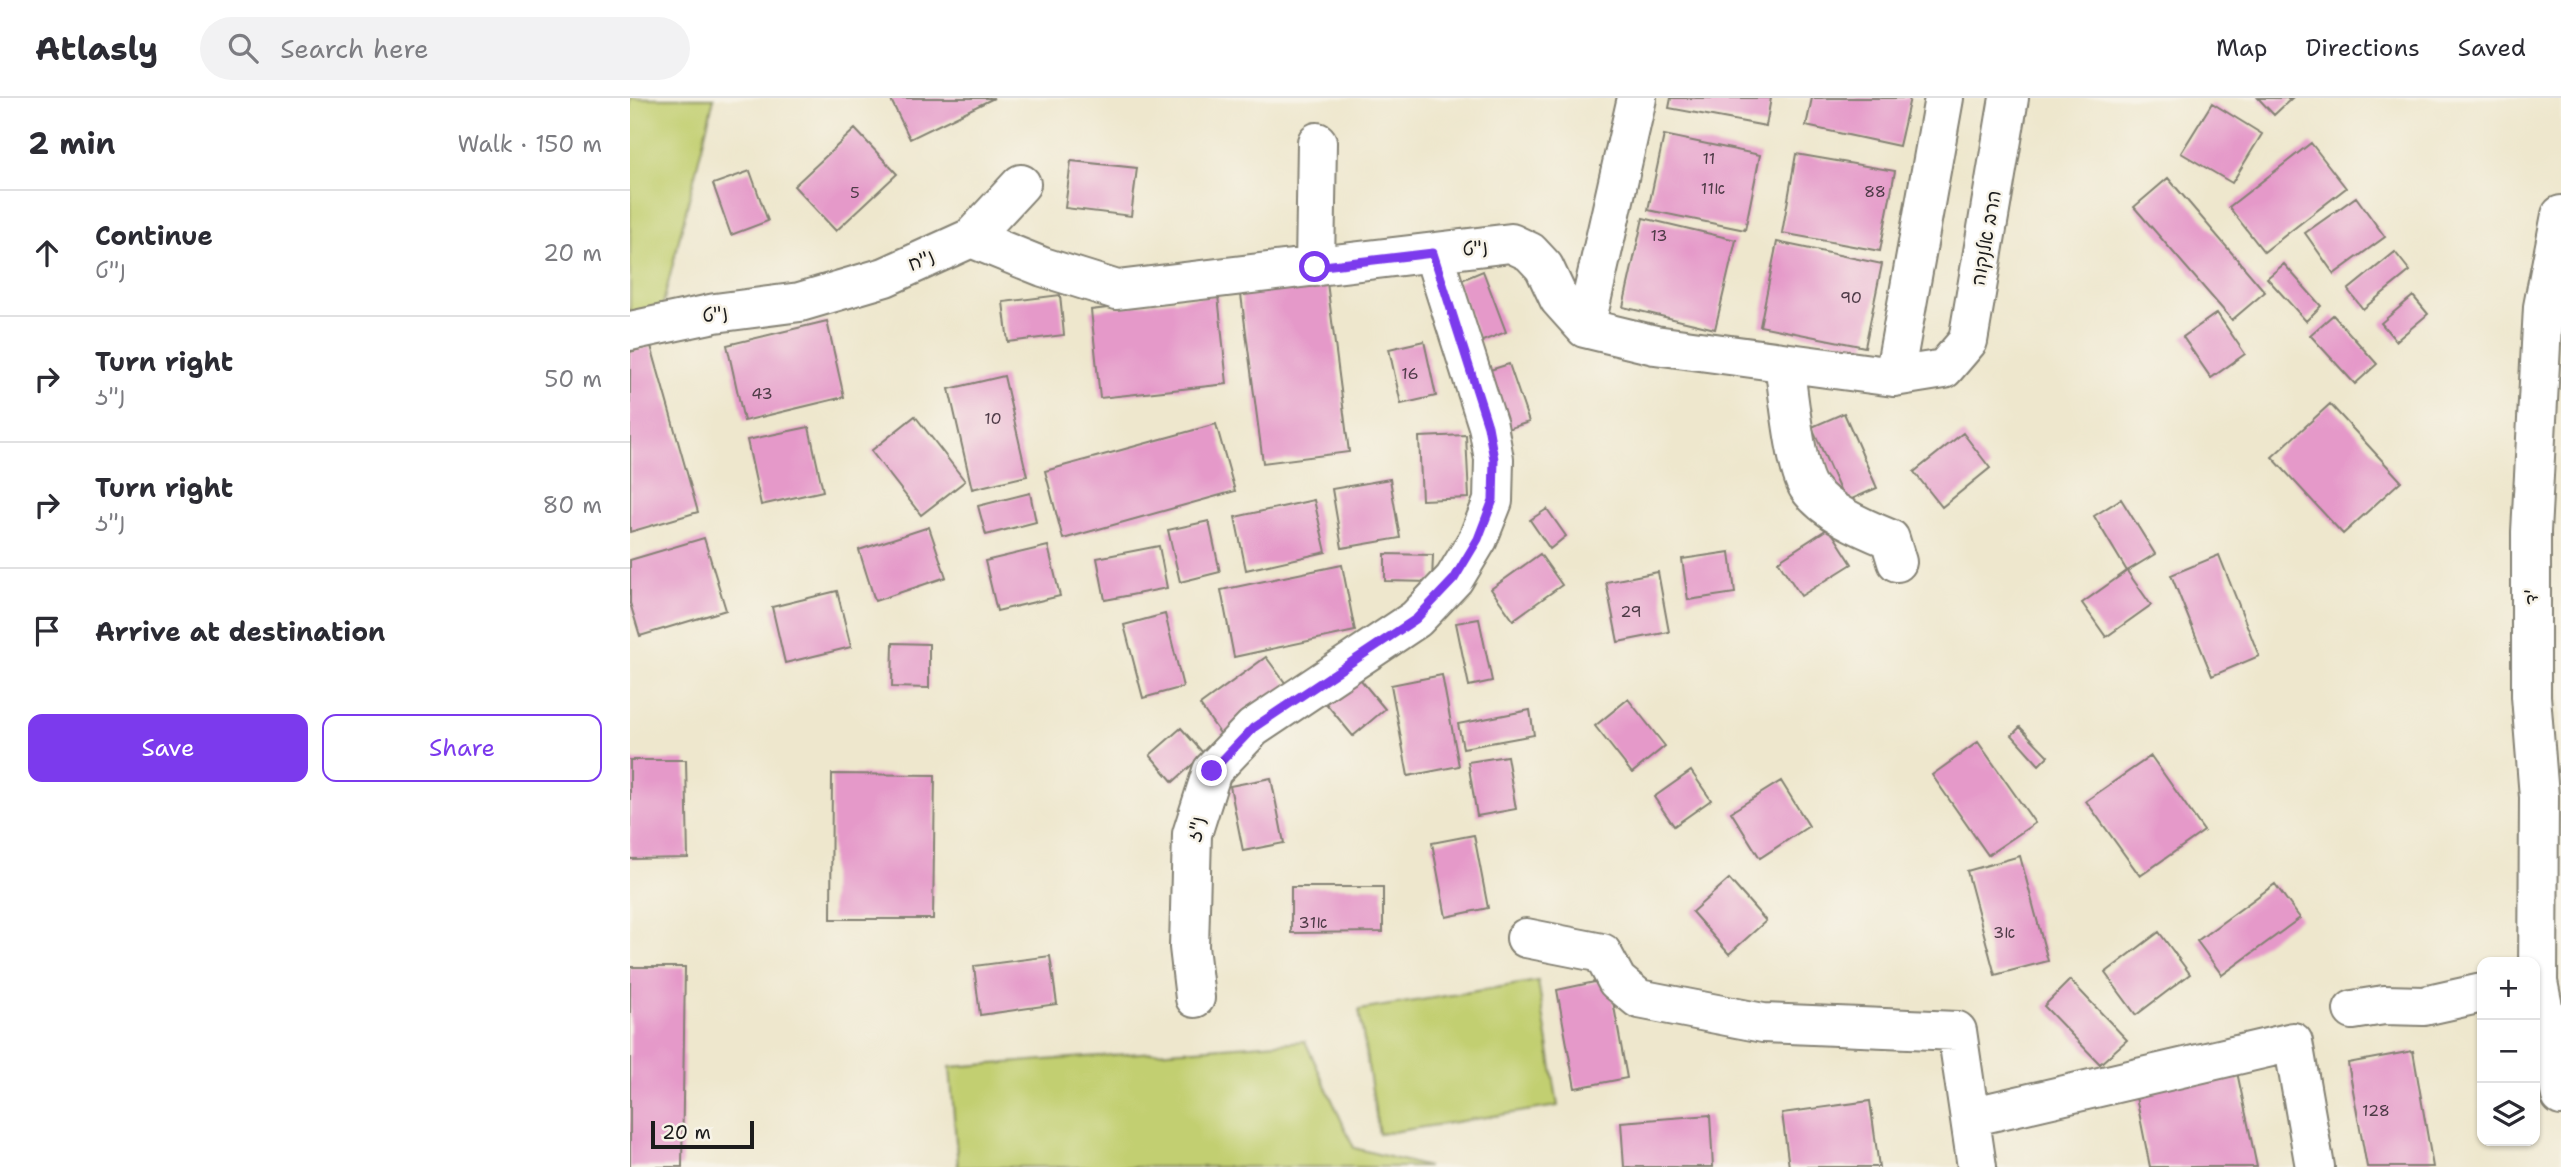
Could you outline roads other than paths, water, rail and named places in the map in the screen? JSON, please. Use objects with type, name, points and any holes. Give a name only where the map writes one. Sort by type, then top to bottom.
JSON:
[{"type":"street","points":[[1637,98],[1585,328],[1654,345],[1894,377],[1944,98]]},
{"type":"street","name":"הרב אלנקוה","points":[[1894,377],[1944,369],[1968,341],[2010,98]]},
{"type":"street","points":[[1315,267],[1317,142]]},
{"type":"street","name":"נ\"ח","points":[[800,302],[885,276],[971,238],[1021,184]]},
{"type":"street","name":"ד'","points":[[2561,215],[2531,532],[2531,696],[2539,797],[2544,976],[2561,1097]]},
{"type":"street","name":"נ\"ט","points":[[971,238],[1043,267],[1116,290],[1511,243],[1530,252],[1544,267],[1559,299],[1585,328]]},
{"type":"street","name":"נ\"ז","points":[[1195,998],[1189,947],[1192,834],[1212,771],[1253,728],[1416,619],[1454,579],[1478,539],[1493,500],[1494,459],[1488,426],[1433,253]]},
{"type":"street","name":"נ\"ט","points":[[630,331],[715,313],[800,302]]},
{"type":"street","points":[[1784,363],[1791,419],[1808,486],[1835,512],[1890,539],[1897,562]]},
{"type":"street","points":[[1526,937],[1602,953],[1617,981],[1639,999],[1763,1023],[1957,1031],[1978,1167]]},
{"type":"street","points":[[2353,1010],[2384,1005],[2424,1006],[2477,994]]},
{"type":"street","points":[[1970,1117],[2293,1042],[2315,1167]]}]
